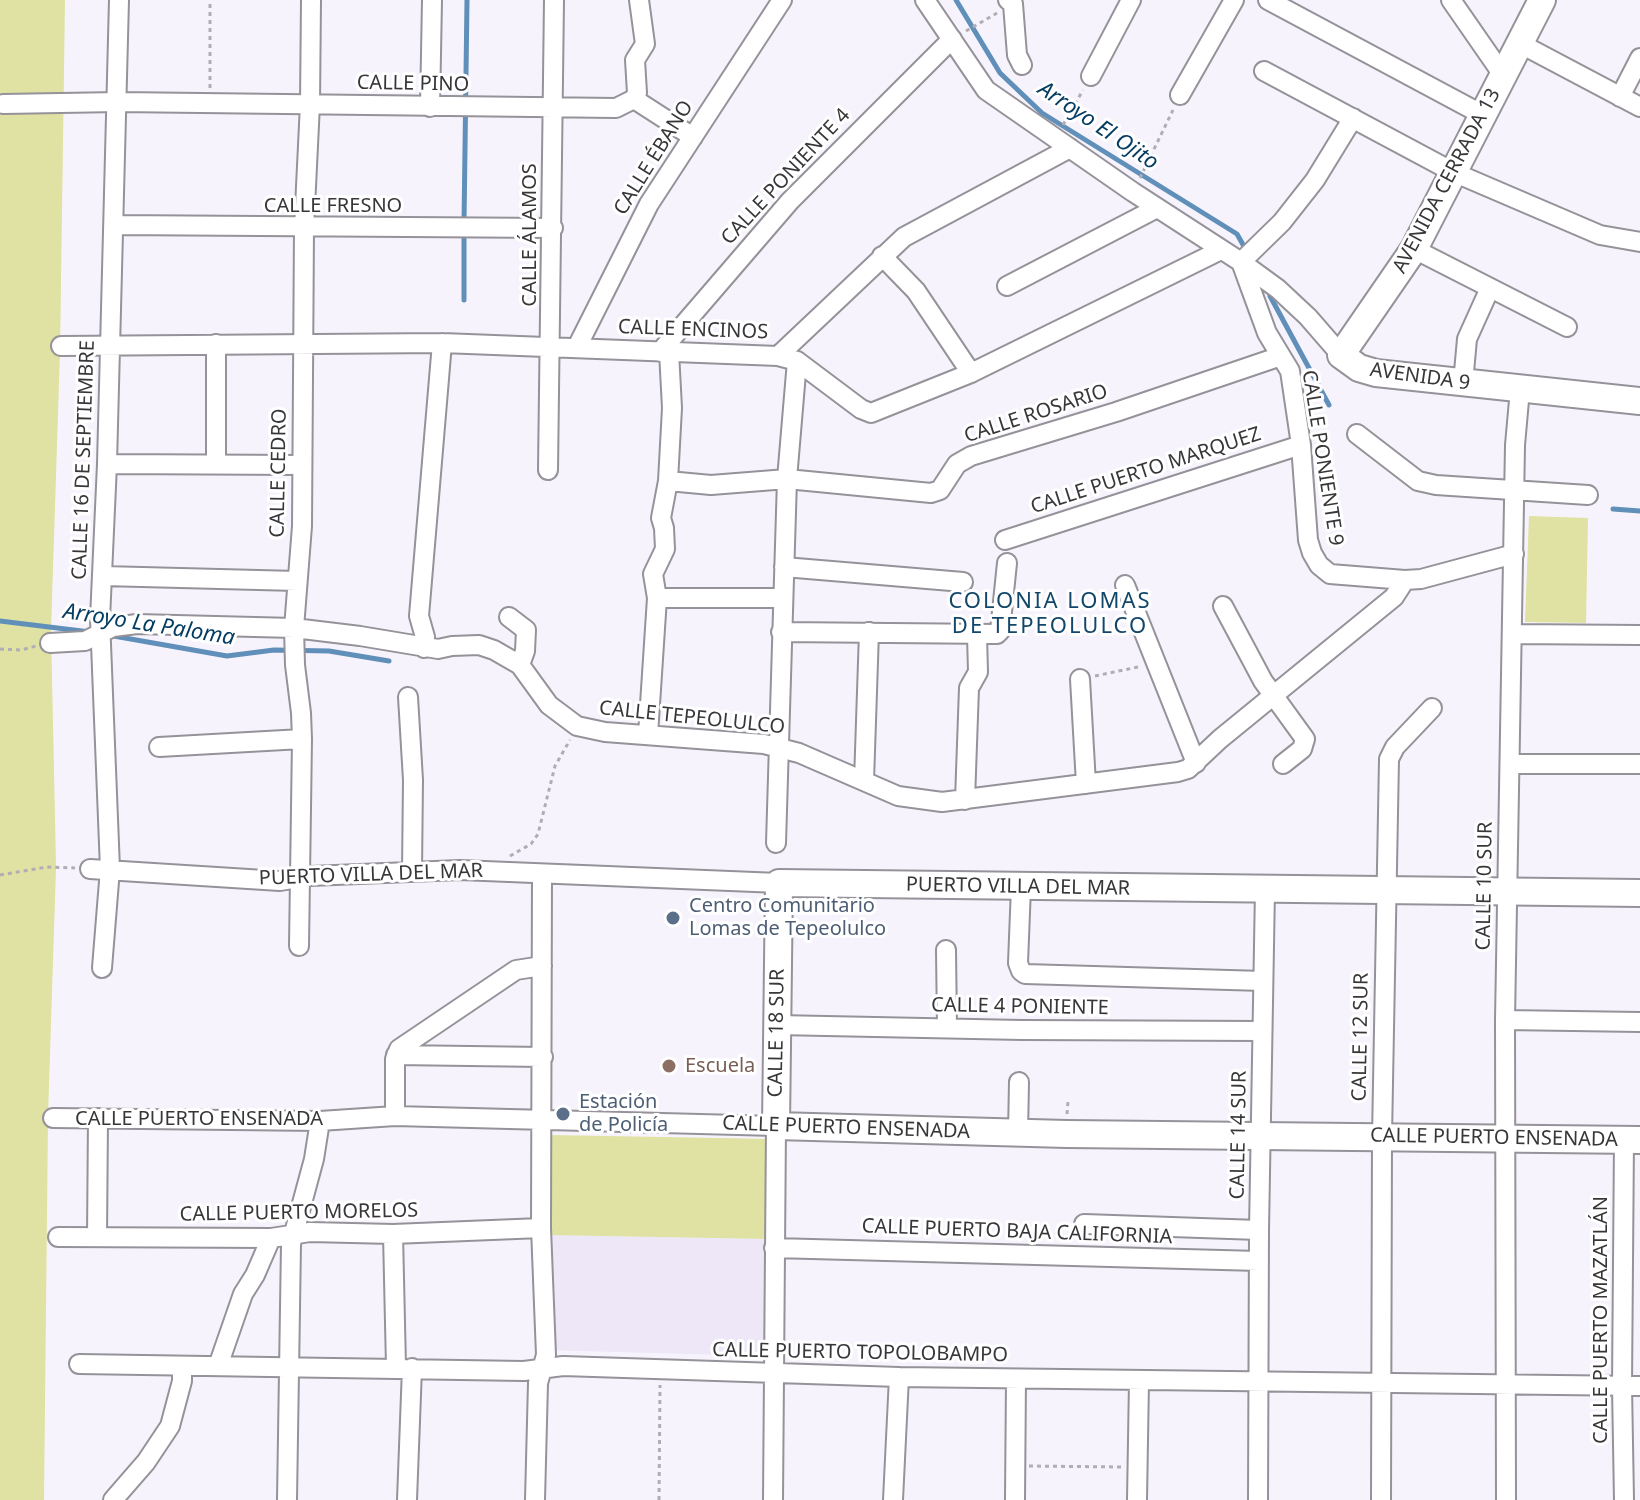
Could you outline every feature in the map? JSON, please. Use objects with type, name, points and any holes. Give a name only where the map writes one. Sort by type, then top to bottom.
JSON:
[{"type":"street","name":"CALLE 16 DE SEPTIEMBRE","points":[[102,968],[110,869],[101,633],[119,0]]},
{"type":"street","name":"CALLE CEDRO","points":[[299,946],[302,739],[294,628],[302,526],[304,228],[311,0]]},
{"type":"street","points":[[430,107],[432,0]]},
{"type":"street","name":"CALLE ÁLAMOS","points":[[548,470],[554,0]]},
{"type":"street","points":[[639,0],[645,44],[635,60],[637,93],[634,99],[693,137]]},
{"type":"street","name":"CALLE ÉBANO","points":[[577,347],[636,227],[782,0]]},
{"type":"street","points":[[925,0],[986,90],[1241,262],[1282,222],[1333,154],[1353,118]]},
{"type":"street","points":[[1091,76],[1131,0]]},
{"type":"street","points":[[1180,95],[1234,0]]},
{"type":"street","points":[[1268,0],[1483,115]]},
{"type":"street","points":[[1451,0],[1503,75]]},
{"type":"street","name":"AVENIDA CERRADA 13","points":[[1341,355],[1414,249],[1542,0]]},
{"type":"street","points":[[1012,1],[1017,55],[1022,65]]},
{"type":"street","name":"CALLE PONIENTE 4","points":[[664,352],[790,201],[952,39]]},
{"type":"street","points":[[1519,43],[1640,107]]},
{"type":"street","points":[[1620,97],[1640,58]]},
{"type":"street","points":[[1264,71],[1453,172],[1600,235],[1640,242]]},
{"type":"street","name":"CALLE PINO","points":[[3,104],[210,102],[620,108],[634,99]]},
{"type":"street","points":[[778,356],[882,256],[926,224],[1063,144]]},
{"type":"street","points":[[1007,286],[1157,208]]},
{"type":"street","name":"CALLE FRESNO","points":[[114,225],[553,228]]},
{"type":"street","points":[[1414,249],[1567,327]]},
{"type":"street","name":"CALLE ENCINOS","points":[[61,346],[442,343],[778,356],[797,361],[861,409],[871,413],[971,373],[1221,250]]},
{"type":"street","points":[[882,256],[916,291],[971,373]]},
{"type":"street","name":"AVENIDA 9","points":[[1241,262],[1278,289],[1341,355],[1359,368],[1376,373],[1640,401]]},
{"type":"street","name":"CALLE PONIENTE 9","points":[[1241,262],[1267,333],[1290,371],[1301,445],[1308,540],[1319,565],[1330,574],[1405,580]]},
{"type":"street","points":[[1463,383],[1467,339],[1490,288]]},
{"type":"street","points":[[424,648],[425,637],[419,616],[442,343]]},
{"type":"street","points":[[216,344],[216,464]]},
{"type":"street","points":[[648,735],[657,598],[653,574],[665,549],[661,518],[668,481],[672,408],[664,352]]},
{"type":"street","name":"CALLE ROSARIO","points":[[668,481],[711,485],[787,479],[931,493],[940,490],[957,464],[971,456],[1116,412],[1281,356]]},
{"type":"street","points":[[776,843],[787,479],[797,361]]},
{"type":"street","name":"CALLE 10 SUR","points":[[1506,1500],[1505,1020],[1515,491],[1520,389]]},
{"type":"street","points":[[1357,434],[1418,481],[1588,495]]},
{"type":"street","name":"CALLE PUERTO MARQUEZ","points":[[1005,540],[1301,445]]},
{"type":"street","points":[[107,464],[302,465]]},
{"type":"street","points":[[1405,580],[1421,579],[1514,554]]},
{"type":"street","points":[[781,632],[993,635],[1000,631],[1007,563]]},
{"type":"street","points":[[784,567],[963,582]]},
{"type":"street","points":[[103,576],[297,581]]},
{"type":"street","name":"CALLE TEPEOLULCO","points":[[50,643],[85,641],[113,627],[137,624],[294,628],[438,649],[479,645],[520,665],[549,705],[577,726],[605,732],[777,747],[799,753],[911,800],[965,800],[1178,772],[1196,763],[1220,739],[1394,597],[1405,580]]},
{"type":"street","points":[[1125,585],[1196,763]]},
{"type":"street","points":[[657,598],[782,598]]},
{"type":"street","points":[[1223,606],[1274,698],[1305,739],[1302,749],[1283,764]]},
{"type":"street","points":[[509,617],[526,630],[525,651],[520,665]]},
{"type":"street","points":[[864,781],[869,632]]},
{"type":"street","points":[[1513,634],[1640,635]]},
{"type":"street","points":[[965,800],[971,683],[978,672],[977,635]]},
{"type":"street","points":[[1080,679],[1086,784]]},
{"type":"street","points":[[408,697],[413,780],[412,871]]},
{"type":"street","name":"CALLE 12 SUR","points":[[1381,1500],[1382,1137],[1389,759],[1395,747],[1432,708]]},
{"type":"street","points":[[159,747],[302,739]]},
{"type":"street","points":[[1510,764],[1640,764]]},
{"type":"street","name":"PUERTO VILLA DEL MAR","points":[[90,869],[280,881],[412,871],[502,871],[779,883],[1640,893]]},
{"type":"street","points":[[535,1500],[538,1383],[546,1355],[541,1228],[542,874]]},
{"type":"street","name":"CALLE 18 SUR","points":[[773,1500],[779,883]]},
{"type":"street","name":"CALLE 4 PONIENTE","points":[[1021,887],[1018,963],[1025,974],[1263,981]]},
{"type":"street","name":"CALLE 14 SUR","points":[[1258,1500],[1265,889]]},
{"type":"street","points":[[946,950],[947,1027]]},
{"type":"street","points":[[395,1116],[396,1055],[407,1042],[516,970],[542,966]]},
{"type":"street","points":[[1505,1020],[1640,1022]]},
{"type":"street","name":"CALLE 4 PONIENTE","points":[[777,1025],[1262,1031]]},
{"type":"street","points":[[396,1055],[543,1057]]},
{"type":"street","points":[[1018,1133],[1019,1082]]},
{"type":"street","name":"CALLE PUERTO ENSENADA","points":[[53,1118],[320,1121],[395,1116],[1018,1133],[1632,1140]]},
{"type":"street","points":[[97,1237],[98,1118]]},
{"type":"street","points":[[287,1500],[292,1234],[314,1159],[320,1121]]},
{"type":"street","name":"CALLE PUERTO MAZATLÁN","points":[[1624,1500],[1631,1386],[1632,1140]]},
{"type":"street","points":[[1084,1224],[1259,1230]]},
{"type":"street","name":"CALLE PUERTO MORELOS","points":[[58,1237],[271,1238],[310,1232],[393,1234],[541,1228]]},
{"type":"street","points":[[393,1234],[404,1367],[407,1500]]},
{"type":"street","points":[[218,1366],[243,1294],[271,1238]]},
{"type":"street","name":"CALLE PUERTO BAJA CALIFORNIA","points":[[774,1248],[1259,1261]]},
{"type":"street","name":"CALLE PUERTO TOPOLOBAMPO","points":[[79,1364],[524,1371],[542,1368],[1016,1379],[1631,1386]]},
{"type":"street","points":[[113,1500],[146,1462],[170,1426],[182,1381],[182,1366]]},
{"type":"street","points":[[893,1500],[899,1377]]},
{"type":"street","points":[[1015,1500],[1016,1379]]},
{"type":"street","points":[[1137,1500],[1139,1381]]},
{"type":"path","points":[[210,0],[210,102]]},
{"type":"path","points":[[952,39],[1012,1]]},
{"type":"path","points":[[1063,144],[1091,76]]},
{"type":"path","points":[[1133,192],[1180,95]]},
{"type":"path","points":[[0,649],[21,650],[50,643]]},
{"type":"path","points":[[1080,679],[1157,663]]},
{"type":"path","points":[[502,871],[510,856],[531,844],[538,834],[555,766],[577,726]]},
{"type":"path","points":[[0,875],[47,867],[90,869]]},
{"type":"path","points":[[659,1500],[660,1370]]},
{"type":"path","points":[[1015,1466],[1138,1467]]},
{"type":"shaded area","points":[[546,1235],[769,1239],[765,1356],[544,1350]]},
{"type":"green space","points":[[0,0],[65,0],[60,352],[51,629],[56,867],[48,1117],[44,1500],[0,1500]]},
{"type":"green space","points":[[1529,516],[1588,518],[1586,623],[1525,622]]},
{"type":"green space","points":[[550,1135],[774,1139],[769,1239],[546,1235]]},
{"type":"waterway","name":"Arroyo El Ojito","points":[[464,223],[467,0]]},
{"type":"waterway","name":"Arroyo El Ojito","points":[[956,0],[1000,73],[1042,113],[1237,234],[1246,250]]},
{"type":"waterway","name":"Arroyo El Ojito","points":[[464,233],[464,300]]},
{"type":"waterway","name":"Arroyo El Ojito","points":[[1270,296],[1329,405]]},
{"type":"waterway","points":[[1613,509],[1640,511]]},
{"type":"waterway","name":"Arroyo La Paloma","points":[[0,621],[90,632]]},
{"type":"waterway","name":"Arroyo La Paloma","points":[[108,635],[227,656],[274,650],[329,651],[389,661]]},
{"type":"place","name":"Centro Comunitario Lomas de Tepeolulco","points":[[673,918]]},
{"type":"place","name":"Escuela","points":[[669,1066]]},
{"type":"place","name":"Estación de Policía","points":[[563,1114]]},
{"type":"district","name":"COLONIA LOMAS DE TEPEOLULCO","points":[[1050,614]]}]
